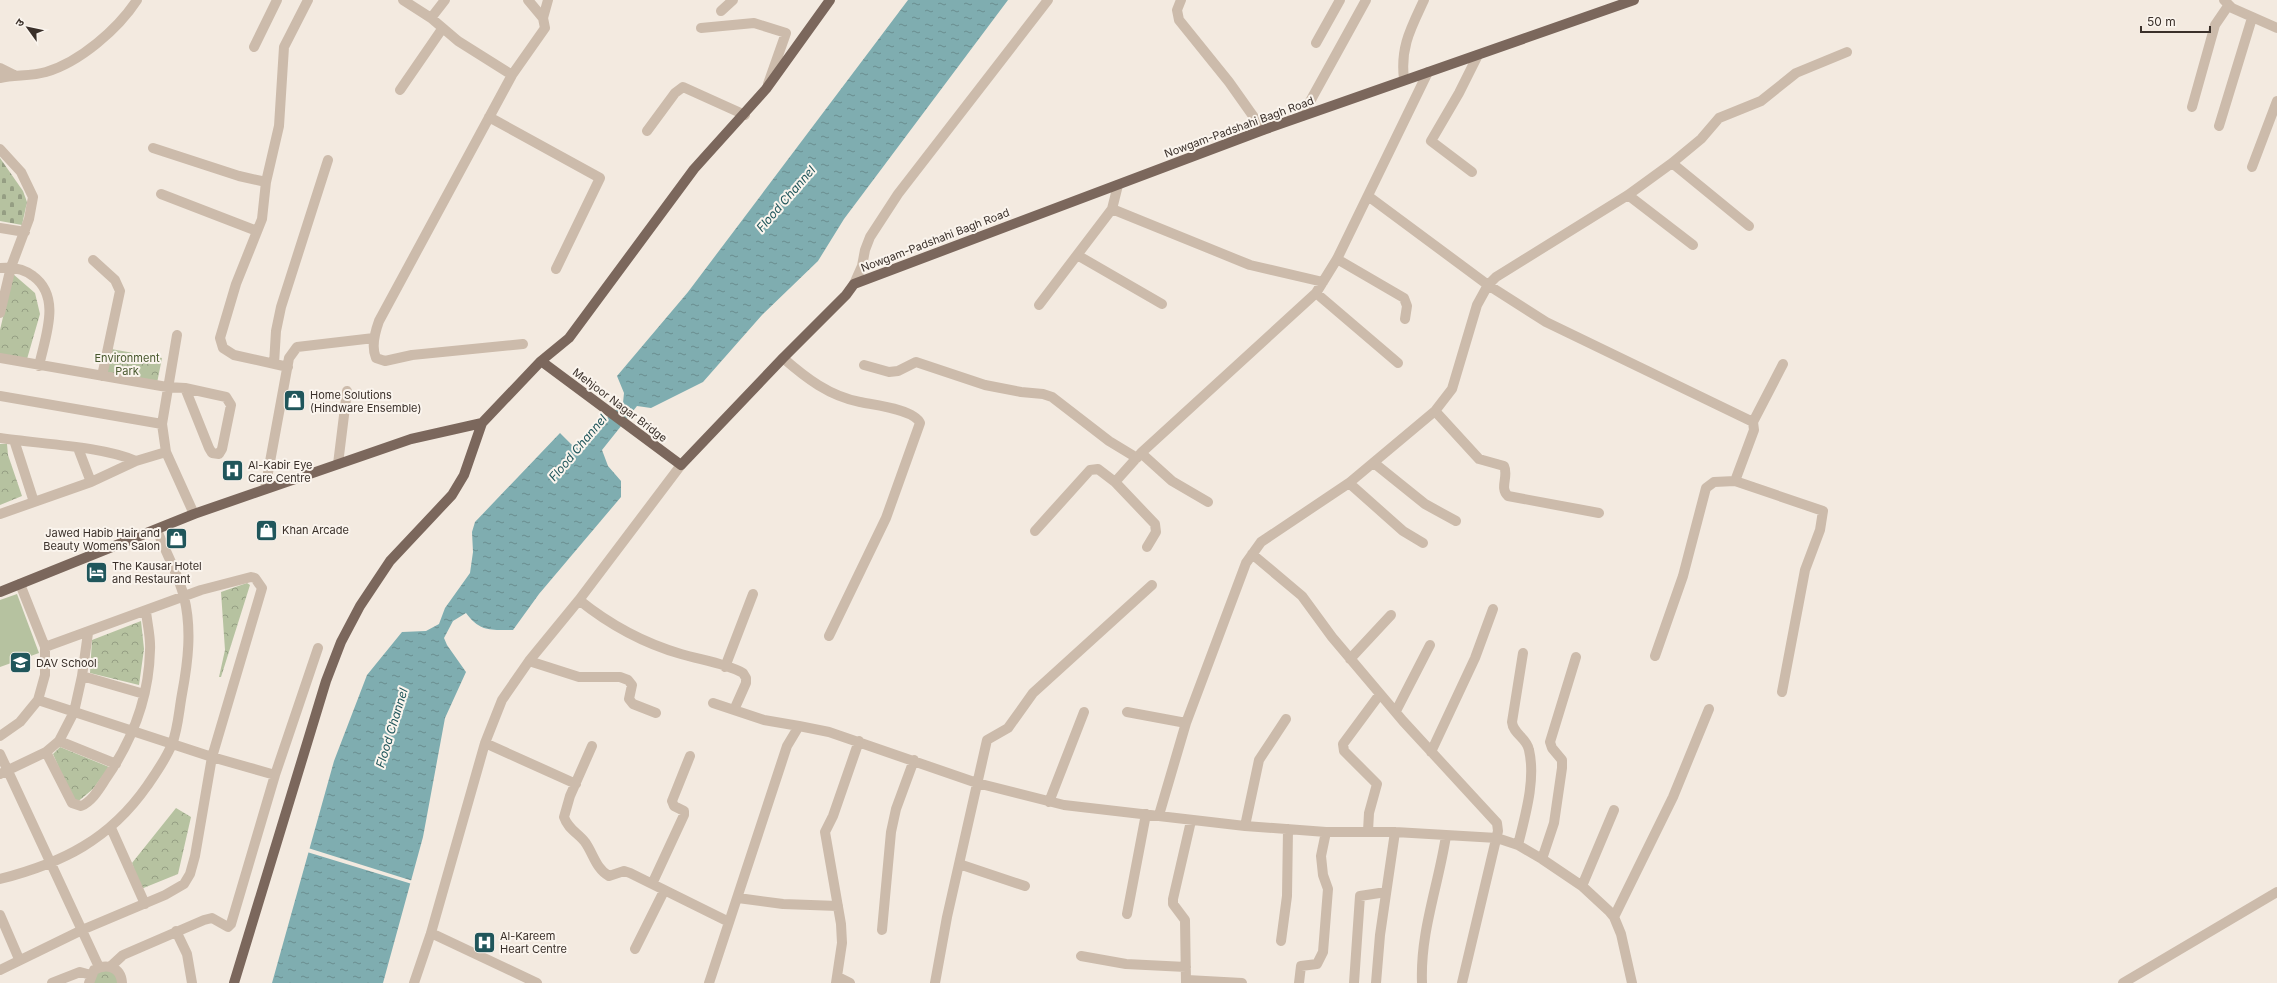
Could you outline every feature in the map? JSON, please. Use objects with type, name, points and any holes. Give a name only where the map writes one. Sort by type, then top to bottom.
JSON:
[{"type":"main road","points":[[234,983],[323,689],[340,642],[360,606],[390,561],[452,495],[464,475],[482,423],[542,361],[569,338],[694,170],[766,90],[830,0]]},
{"type":"main road","name":"Nowgam-Padshahi Bagh Road","points":[[854,284],[1118,186],[1263,130],[1404,79],[1478,55],[1634,0]]},
{"type":"main road","points":[[681,465],[783,358],[846,295],[854,284]]},
{"type":"main road","name":"Mehjoor Nagar Bridge","points":[[542,361],[681,465]]},
{"type":"main road","points":[[0,592],[194,514],[265,489],[411,439],[482,423]]},
{"type":"street","points":[[0,78],[44,72],[59,68],[118,26],[137,0]]},
{"type":"street","points":[[254,47],[277,0]]},
{"type":"street","points":[[288,366],[234,355],[223,348],[220,338],[236,284],[258,231],[264,210],[266,182],[279,126],[284,47],[308,0]]},
{"type":"street","points":[[403,0],[431,18],[442,29],[458,41],[512,75]]},
{"type":"street","points":[[431,18],[445,0]]},
{"type":"street","points":[[528,0],[543,18]]},
{"type":"street","points":[[523,344],[412,355],[385,361],[376,358],[374,338],[379,321],[512,75],[544,32],[545,28],[543,18],[548,0]]},
{"type":"street","points":[[721,10],[733,0]]},
{"type":"street","points":[[854,284],[862,266],[865,250],[870,237],[898,194],[1048,0]]},
{"type":"street","points":[[1181,0],[1177,10],[1179,20],[1230,82],[1263,130]]},
{"type":"street","points":[[1316,43],[1340,0]]},
{"type":"street","points":[[1302,116],[1366,0]]},
{"type":"street","points":[[1404,79],[1402,56],[1406,42],[1424,0]]},
{"type":"street","points":[[2192,107],[2215,25],[2226,3],[2252,18],[2277,28]]},
{"type":"street","points":[[2220,126],[2252,18]]},
{"type":"street","points":[[701,28],[723,25],[754,24],[786,33],[766,90]]},
{"type":"street","points":[[400,90],[442,29]]},
{"type":"street","points":[[1159,815],[1186,723],[1240,577],[1252,554],[1261,542],[1349,483],[1435,411],[1452,389],[1473,318],[1488,285],[1496,277],[1628,195],[1672,163],[1701,139],[1719,118],[1761,101],[1796,73],[1847,52]]},
{"type":"street","points":[[1472,172],[1431,141],[1459,93],[1478,55]]},
{"type":"street","points":[[0,68],[14,75]]},
{"type":"street","points":[[1115,482],[1139,456],[1316,293],[1337,259],[1428,72]]},
{"type":"street","points":[[647,131],[675,93],[683,87],[691,89],[744,115]]},
{"type":"street","points":[[2252,167],[2277,101]]},
{"type":"street","points":[[489,117],[600,178],[556,269]]},
{"type":"street","points":[[153,148],[239,176],[266,182]]},
{"type":"street","points":[[0,149],[21,172],[33,197],[25,232],[11,267],[0,313]]},
{"type":"street","points":[[274,364],[276,331],[281,307],[328,160]]},
{"type":"street","points":[[1672,163],[1749,226]]},
{"type":"street","points":[[1039,305],[1112,210],[1118,186]]},
{"type":"street","points":[[161,194],[258,231]]},
{"type":"street","points":[[1628,195],[1693,245]]},
{"type":"street","points":[[1368,196],[1488,285],[1565,332],[1737,412],[1753,422]]},
{"type":"street","points":[[1112,210],[1250,264],[1323,282]]},
{"type":"street","points":[[0,228],[25,232]]},
{"type":"street","points":[[1077,255],[1162,304]]},
{"type":"street","points":[[1337,259],[1404,298],[1407,306],[1405,320]]},
{"type":"street","points":[[92,260],[115,280],[120,291],[102,376]]},
{"type":"street","points":[[0,268],[11,267],[30,274],[43,285],[48,294],[50,316],[39,366]]},
{"type":"street","points":[[1316,293],[1398,363]]},
{"type":"street","points":[[177,335],[167,387],[162,424],[166,452],[194,514]]},
{"type":"street","points":[[265,489],[291,353],[298,347],[374,338]]},
{"type":"street","points":[[0,358],[39,366],[167,387],[185,388],[221,395],[229,400],[231,405],[222,449],[219,454],[215,455],[211,452],[185,388]]},
{"type":"street","points":[[783,358],[822,389],[858,402],[915,416],[920,423],[886,518],[829,636]]},
{"type":"street","points":[[864,366],[889,372],[898,372],[916,362],[985,385],[1043,394],[1061,403],[1109,441],[1139,456],[1172,481],[1208,502]]},
{"type":"street","points":[[1735,481],[1754,430],[1753,422],[1784,364]]},
{"type":"street","points":[[338,464],[347,391]]},
{"type":"street","points":[[0,396],[162,424]]},
{"type":"street","points":[[1435,411],[1479,459],[1504,466],[1506,470],[1504,490],[1508,496],[1599,513]]},
{"type":"street","points":[[0,438],[78,448],[125,456],[136,461]]},
{"type":"street","points":[[14,440],[34,502]]},
{"type":"street","points":[[78,448],[91,482]]},
{"type":"street","points":[[0,514],[91,482],[136,461],[166,452]]},
{"type":"street","points":[[1374,463],[1425,504],[1456,520]]},
{"type":"street","points":[[414,983],[431,933],[485,743],[502,700],[529,661],[579,600],[681,465]]},
{"type":"street","points":[[1035,531],[1090,470],[1098,469],[1115,482],[1155,524],[1156,532],[1147,547]]},
{"type":"street","points":[[1655,656],[1683,576],[1706,488],[1714,482],[1735,481],[1823,511],[1824,516],[1820,530],[1805,570],[1782,692]]},
{"type":"street","points":[[1349,483],[1403,531],[1423,542]]},
{"type":"street","points":[[0,879],[52,862],[83,848],[111,828],[133,806],[154,776],[172,744],[187,665],[188,628],[184,597],[157,530]]},
{"type":"street","points":[[1252,554],[1302,596],[1350,659],[1431,752],[1497,824],[1497,838],[1462,983]]},
{"type":"street","points":[[0,970],[82,930],[145,904],[184,884],[190,874],[195,856],[212,757],[262,588],[257,580],[251,577],[184,597],[88,633],[45,647]]},
{"type":"street","points":[[0,736],[20,722],[38,700],[45,675],[45,647],[20,584]]},
{"type":"street","points":[[935,983],[959,864],[977,783],[989,738],[1008,728],[1033,693],[1152,585]]},
{"type":"street","points":[[725,667],[753,594]]},
{"type":"street","points":[[579,600],[612,625],[636,637],[679,654],[740,671],[746,678],[734,710]]},
{"type":"street","points":[[1431,752],[1475,658],[1493,609]]},
{"type":"street","points":[[46,752],[66,795],[76,805],[85,804],[91,799],[116,764],[134,731],[144,694],[151,649],[146,611]]},
{"type":"street","points":[[1350,659],[1391,615]]},
{"type":"street","points":[[4,773],[46,752],[58,741],[74,712],[82,676],[88,633]]},
{"type":"street","points":[[1396,711],[1430,645]]},
{"type":"street","points":[[110,967],[123,955],[208,918],[214,919],[228,927],[231,924],[275,774],[318,648]]},
{"type":"street","points":[[1518,845],[1530,787],[1531,759],[1528,746],[1514,729],[1512,722],[1523,653]]},
{"type":"street","points":[[1542,859],[1554,823],[1562,768],[1562,760],[1550,746],[1550,742],[1576,657]]},
{"type":"street","points":[[529,661],[579,677],[623,678],[632,685],[629,699],[633,704],[656,713]]},
{"type":"street","points":[[82,676],[144,694]]},
{"type":"street","points":[[1368,831],[1369,813],[1377,784],[1344,751],[1343,744],[1380,694]]},
{"type":"street","points":[[38,700],[212,757],[275,774]]},
{"type":"street","points":[[713,703],[764,720],[815,728],[859,741],[977,783],[1049,802],[1159,815],[1191,821],[1244,826],[1326,832],[1368,831],[1497,838],[1518,845],[1582,886],[1614,917],[1621,934],[1632,983]]},
{"type":"street","points":[[1614,917],[1673,797],[1709,709]]},
{"type":"street","points":[[1049,802],[1084,712]]},
{"type":"street","points":[[1127,712],[1186,723]]},
{"type":"street","points":[[1244,826],[1259,760],[1286,719]]},
{"type":"street","points":[[708,983],[738,898],[787,746],[799,726]]},
{"type":"street","points":[[58,741],[116,764]]},
{"type":"street","points":[[850,983],[837,980],[842,943],[838,906],[825,832],[833,816],[859,741]]},
{"type":"street","points":[[485,743],[576,784]]},
{"type":"street","points":[[592,746],[564,817],[571,829],[587,845],[600,868],[609,876],[624,871],[630,872],[664,891],[729,922]]},
{"type":"street","points":[[0,754],[4,773],[52,862],[99,967]]},
{"type":"street","points":[[652,884],[684,815],[684,811],[674,806],[672,801],[690,756]]},
{"type":"street","points":[[882,930],[891,832],[896,809],[914,760]]},
{"type":"street","points":[[1582,886],[1614,810]]},
{"type":"street","points":[[1127,914],[1146,814]]},
{"type":"street","points":[[1191,821],[1173,899],[1173,904],[1185,920],[1187,982],[1242,983]]},
{"type":"street","points":[[111,828],[145,904]]},
{"type":"street","points":[[1280,941],[1287,896],[1288,829]]},
{"type":"street","points":[[1300,983],[1301,966],[1317,964],[1323,952],[1328,889],[1323,875],[1321,856],[1326,832]]},
{"type":"street","points":[[1376,983],[1386,892],[1395,832]]},
{"type":"street","points":[[1422,983],[1423,938],[1440,875],[1446,836]]},
{"type":"street","points":[[959,864],[1025,886]]},
{"type":"street","points":[[635,949],[664,891]]},
{"type":"street","points":[[1354,983],[1360,896],[1386,892]]},
{"type":"street","points":[[2123,983],[2277,892]]},
{"type":"street","points":[[738,898],[783,904],[838,906]]},
{"type":"street","points":[[0,915],[20,959]]},
{"type":"street","points":[[176,931],[188,954],[192,983]]},
{"type":"street","points":[[431,933],[537,983]]},
{"type":"street","points":[[1081,956],[1126,964],[1186,967]]},
{"type":"street","points":[[99,967],[110,967],[119,973],[122,983]]},
{"type":"street","points":[[52,983],[80,972],[90,979],[99,967]]},
{"type":"green space","points":[[0,158],[23,191],[27,202],[22,225],[0,221]]},
{"type":"green space","points":[[13,274],[35,293],[40,314],[27,359],[0,355],[0,330]]},
{"type":"green space","name":"Environment Park","points":[[111,349],[162,358],[157,383],[104,374]]},
{"type":"green space","points":[[0,444],[7,444],[8,455],[22,496],[0,505]]},
{"type":"green space","points":[[247,583],[250,585],[221,677],[219,677],[225,650],[221,592]]},
{"type":"green space","points":[[17,594],[39,653],[0,667],[0,600]]},
{"type":"green space","points":[[141,621],[144,649],[139,685],[90,673],[92,640]]},
{"type":"green space","points":[[60,747],[109,767],[93,789],[75,804],[53,754]]},
{"type":"green space","points":[[176,808],[191,817],[178,874],[141,889],[132,863]]},
{"type":"green space","points":[[102,969],[115,973],[119,983],[91,983],[92,978]]},
{"type":"water","name":"Flood Channel","points":[[908,0],[1008,0],[844,219],[818,261],[762,315],[703,382],[651,408],[637,406],[602,450],[608,466],[621,481],[621,497],[539,594],[513,630],[486,629],[476,624],[466,613],[453,621],[444,638],[447,645],[466,672],[445,718],[423,837],[383,983],[272,983],[334,761],[367,675],[402,632],[426,631],[439,624],[445,608],[470,573],[473,552],[472,532],[475,522],[560,433],[575,448],[623,403],[624,393],[617,376],[688,292]]},
{"type":"pier","points":[[308,848],[413,881],[412,884],[307,852]]},
{"type":"place","name":"Home Solutions (Hindware Ensemble)","points":[[294,401]]},
{"type":"place","name":"Al-Kabir Eye Care Centre","points":[[232,471]]},
{"type":"place","name":"Khan Arcade","points":[[267,530]]},
{"type":"place","name":"Jawed Habib Hair and Beauty Womens Salon","points":[[176,539]]},
{"type":"place","name":"The Kausar Hotel and Restaurant","points":[[96,572]]},
{"type":"place","name":"DAV School","points":[[20,663]]},
{"type":"place","name":"Al-Kareem Heart Centre","points":[[485,942]]}]
